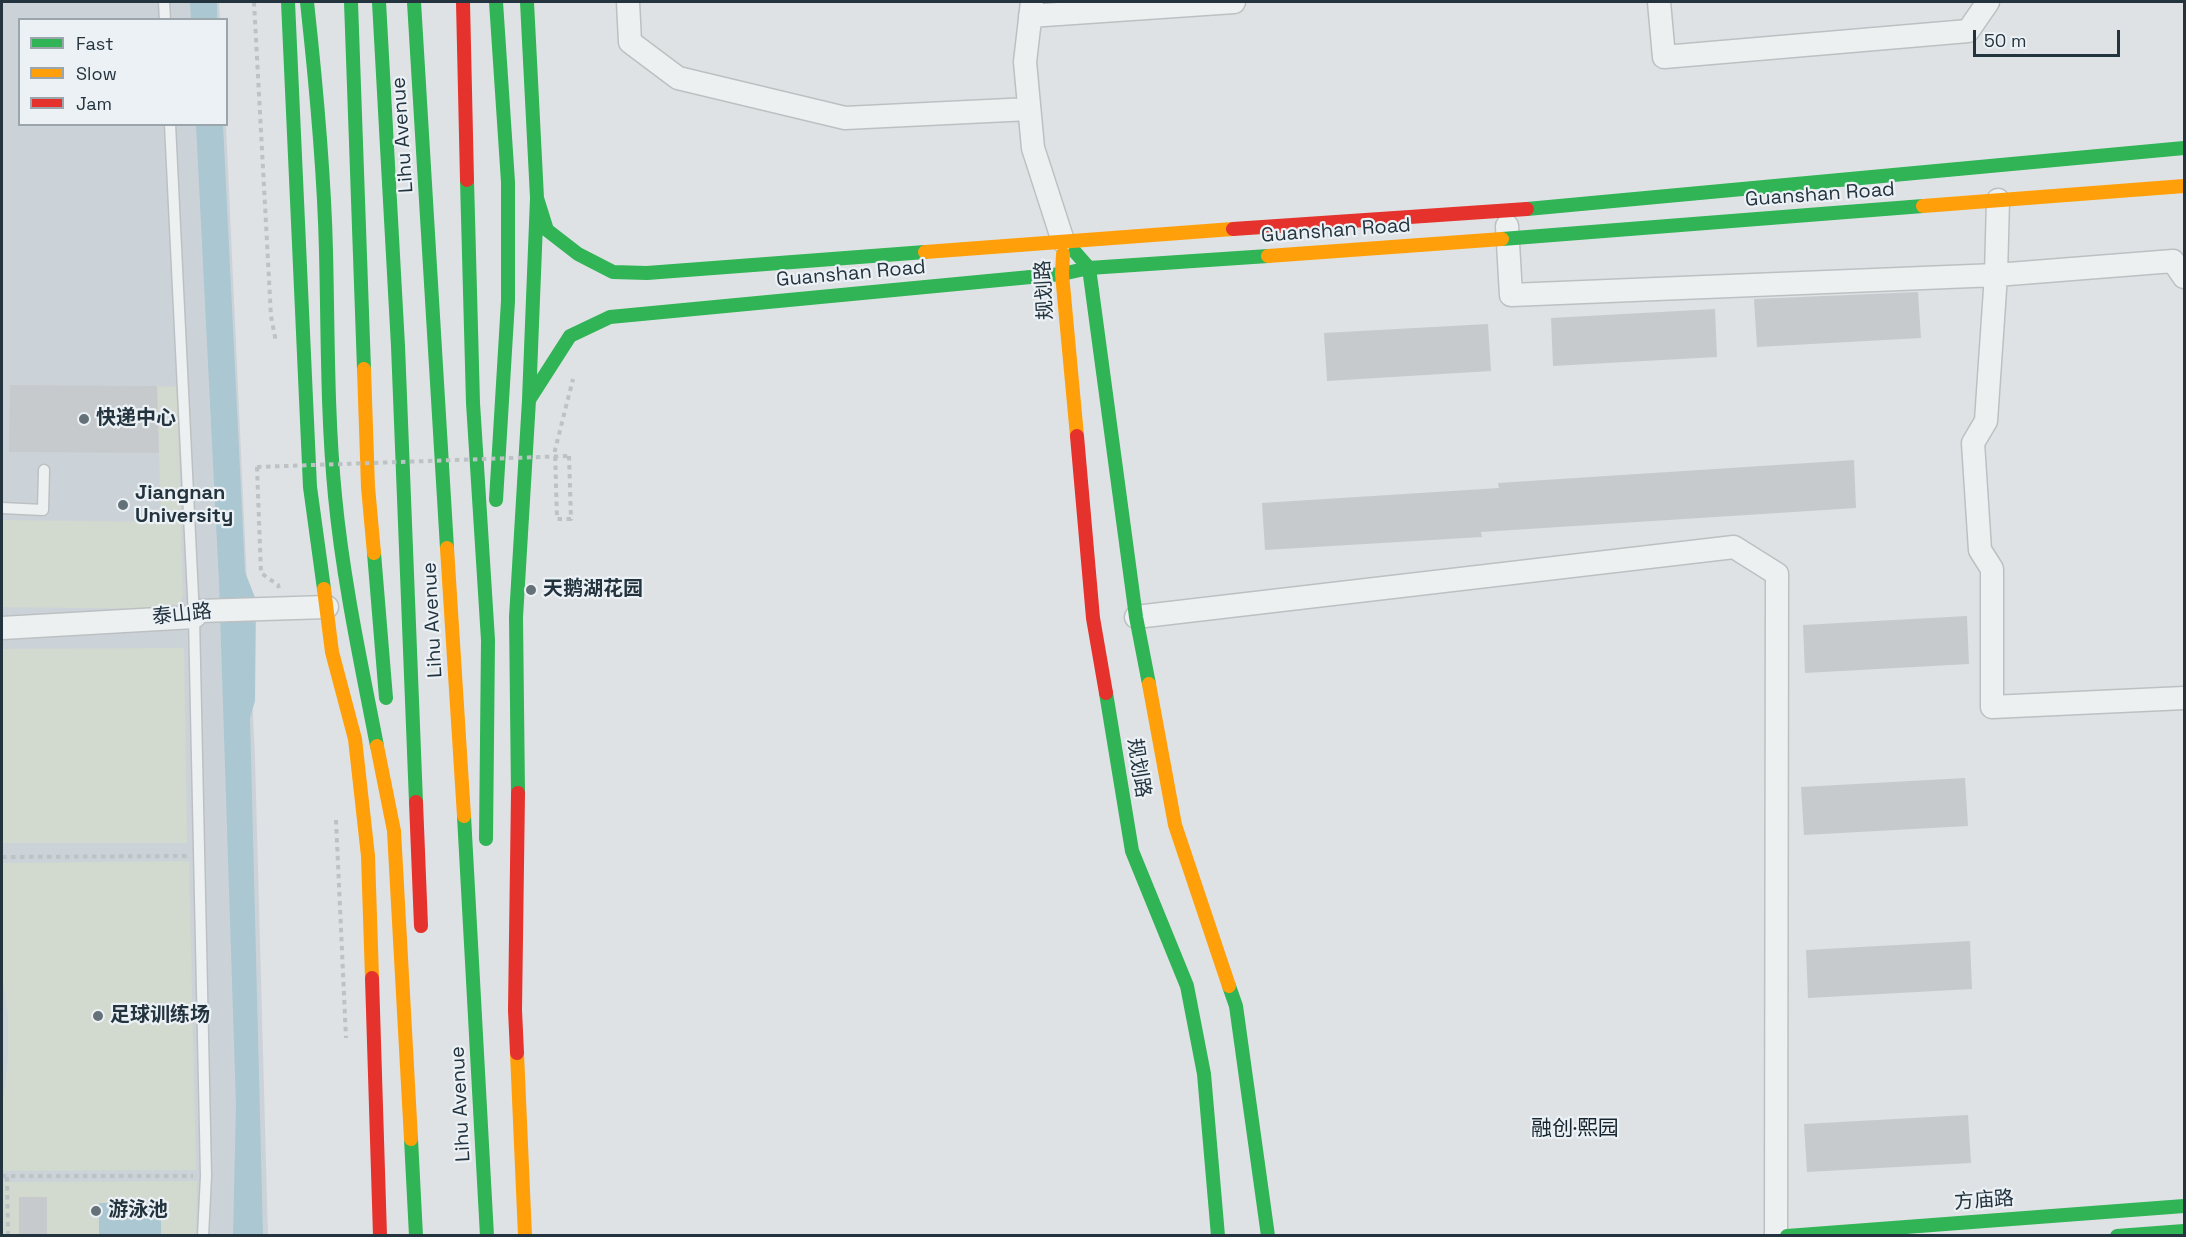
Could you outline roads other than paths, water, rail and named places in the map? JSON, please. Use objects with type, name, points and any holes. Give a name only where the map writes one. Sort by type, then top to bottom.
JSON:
[{"type":"main road","points":[[288,2],[310,487],[332,652],[356,740],[369,856],[381,1236]]},
{"type":"main road","points":[[307,2],[315,75],[326,248],[334,496],[351,612],[394,831]]},
{"type":"main road","points":[[351,2],[368,487],[387,710]]},
{"type":"main road","name":"Lihu Avenue","points":[[379,2],[399,357],[421,937]]},
{"type":"main road","name":"Lihu Avenue","points":[[414,2],[479,1065],[487,1236]]},
{"type":"main road","points":[[463,2],[472,403],[488,640]]},
{"type":"main road","points":[[486,850],[488,640],[508,301],[508,182],[496,2]]},
{"type":"main road","points":[[525,1236],[515,1011],[518,844],[516,617],[529,400],[537,198],[527,2]]},
{"type":"main road","name":"Guanshan Road","points":[[537,198],[547,230],[578,254],[613,272],[647,273],[1064,241],[1506,212],[2184,148]]},
{"type":"main road","name":"Guanshan Road","points":[[529,400],[570,336],[610,317],[1062,274],[1089,268],[1508,239],[2184,186]]},
{"type":"main road","name":"规划路","points":[[1064,241],[1089,268],[1136,617],[1175,825],[1236,1006],[1268,1236]]},
{"type":"main road","name":"规划路","points":[[1064,241],[1062,274],[1093,618],[1132,851],[1187,986],[1204,1074],[1218,1236]]},
{"type":"main road","points":[[389,734],[416,1236]]},
{"type":"main road","points":[[479,1065],[484,921]]},
{"type":"main road","name":"方庙路","points":[[1787,1236],[2184,1206]]},
{"type":"main road","points":[[2117,1236],[2184,1231]]},
{"type":"street","points":[[628,2],[630,42],[678,78],[845,118],[1029,109]]},
{"type":"street","points":[[1064,241],[1033,148],[1025,62],[1031,9],[1234,2]]},
{"type":"street","points":[[1659,2],[1664,57],[1968,31],[1988,2]]},
{"type":"street","points":[[1998,200],[1996,275],[1986,421],[1972,443],[1980,550],[1992,569],[1992,707],[2184,698]]},
{"type":"street","points":[[1506,212],[1511,295],[1996,275],[2173,261],[2184,277]]},
{"type":"street","points":[[1136,617],[1734,547],[1777,574],[1776,1236]]},
{"type":"street","name":"泰山路","points":[[2,628],[327,607]]},
{"type":"lane","points":[[164,2],[165,18]]},
{"type":"lane","points":[[170,126],[197,614],[199,856],[206,1176],[202,1236]]},
{"type":"lane","points":[[2,508],[43,510],[44,470]]},
{"type":"water","points":[[190,2],[217,2],[217,18],[191,18]]},
{"type":"water","points":[[196,126],[223,126],[245,572],[256,600],[255,701],[250,718],[263,1235],[233,1235],[236,1105],[219,582]]},
{"type":"water","points":[[99,1203],[161,1203],[161,1235],[99,1235]]},
{"type":"place","name":"快递中心","points":[[84,419]]},
{"type":"place","name":"Jiangnan University","points":[[123,505]]},
{"type":"place","name":"天鹅湖花园","points":[[531,590]]},
{"type":"place","name":"足球训练场","points":[[98,1016]]},
{"type":"place","name":"游泳池","points":[[96,1211]]},
{"type":"district","name":"融创·熙园","points":[[1575,1129]]}]
